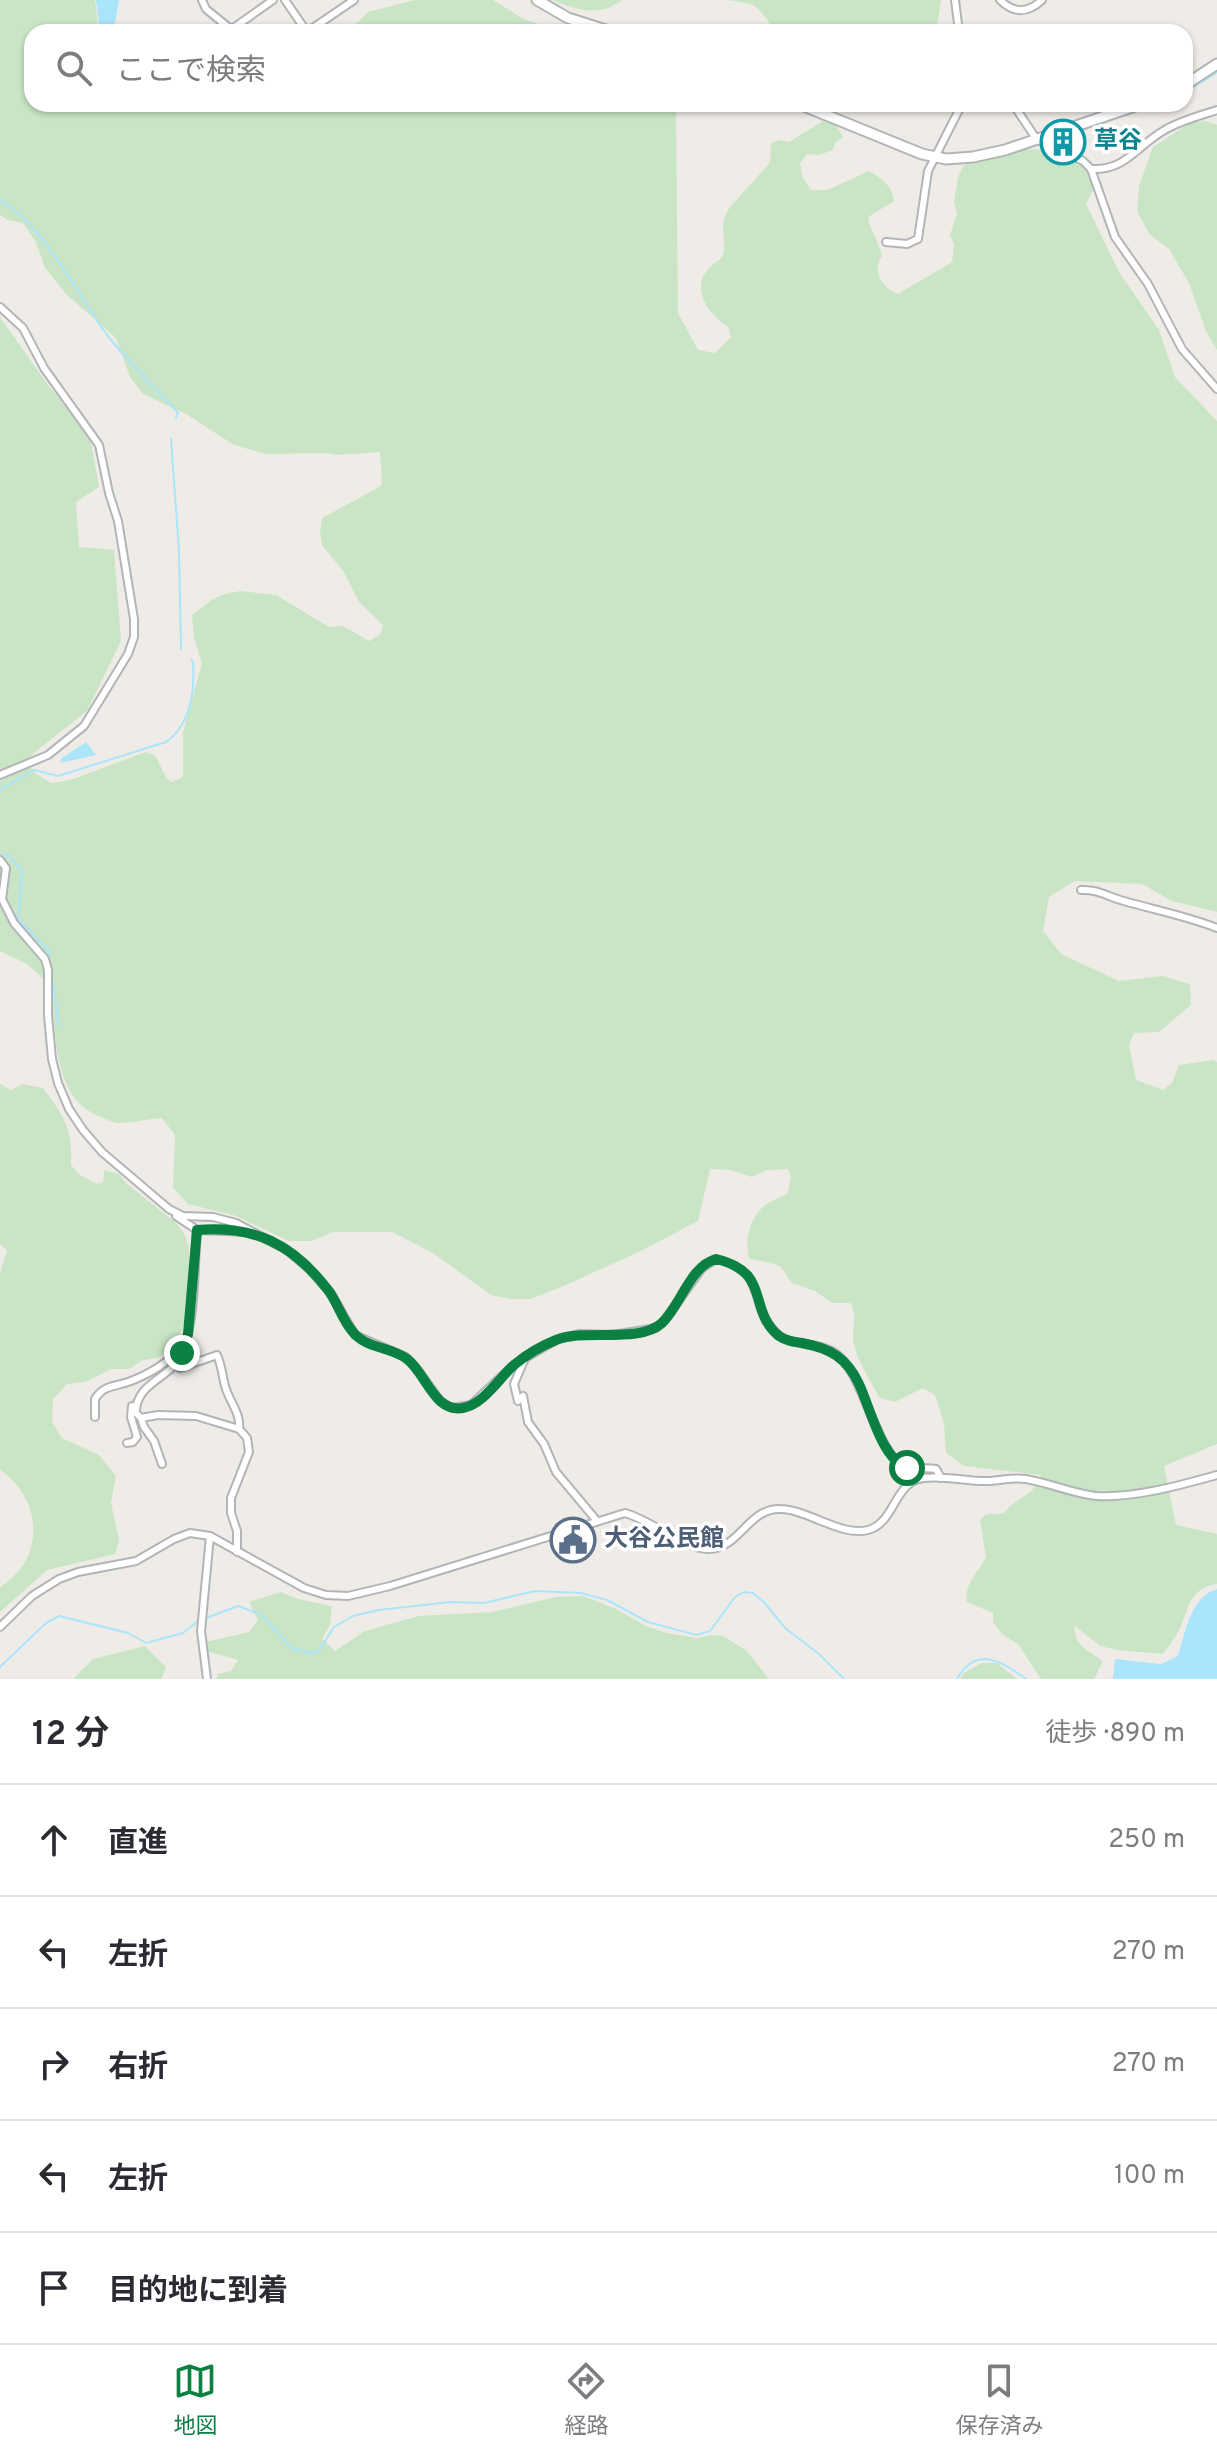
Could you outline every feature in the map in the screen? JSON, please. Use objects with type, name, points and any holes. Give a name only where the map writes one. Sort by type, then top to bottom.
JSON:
[{"type":"main road","points":[[537,0],[568,18],[587,24]]},
{"type":"main road","points":[[1193,80],[1217,64]]},
{"type":"main road","points":[[819,112],[934,158],[982,155],[1118,112]]},
{"type":"street","points":[[240,24],[273,0]]},
{"type":"street","points":[[285,0],[302,24]]},
{"type":"street","points":[[335,0],[341,9]]},
{"type":"street","points":[[319,24],[354,0]]},
{"type":"street","points":[[955,0],[958,24]]},
{"type":"street","points":[[1000,0],[1009,8],[1023,11],[1034,8],[1042,0]]},
{"type":"street","points":[[204,1],[206,9],[225,24]]},
{"type":"street","points":[[1091,169],[1104,171],[1117,166],[1165,130],[1217,110]]},
{"type":"street","points":[[886,242],[907,244],[918,239],[925,182],[958,112]]},
{"type":"street","points":[[1018,112],[1037,140],[1083,161],[1091,169],[1115,237],[1148,284],[1182,349],[1217,389]]},
{"type":"street","points":[[0,307],[23,328],[44,368],[99,445],[118,521],[134,619],[134,637],[128,654],[84,726],[48,755],[0,775]]},
{"type":"street","points":[[0,860],[6,868],[2,899],[7,912],[45,959],[48,970],[48,1015],[52,1059],[58,1083],[69,1109],[102,1152],[169,1209],[183,1216],[213,1217],[236,1223],[275,1242],[309,1269],[330,1292],[355,1335],[406,1357],[441,1402],[452,1408],[471,1405],[526,1356],[569,1336],[613,1335],[656,1328],[706,1264],[713,1259],[721,1260],[750,1276],[767,1321],[777,1334],[787,1340],[826,1348],[843,1359],[855,1376],[876,1426],[898,1463],[907,1468],[934,1468],[941,1478]]},
{"type":"street","points":[[1081,890],[1099,891],[1125,902],[1150,906],[1217,928]]},
{"type":"street","points":[[169,1209],[197,1230],[254,1232]]},
{"type":"street","points":[[127,1443],[137,1437],[131,1417],[133,1406],[142,1391],[174,1365],[186,1342],[197,1230]]},
{"type":"street","points":[[95,1417],[95,1399],[105,1387],[129,1382],[165,1363],[186,1342]]},
{"type":"street","points":[[174,1365],[180,1368],[217,1355],[223,1367],[224,1385],[240,1422],[239,1429]]},
{"type":"street","points":[[526,1356],[514,1384],[519,1402],[523,1396],[531,1428],[544,1444],[556,1472],[597,1521]]},
{"type":"street","points":[[137,1400],[136,1413],[154,1441],[162,1464]]},
{"type":"street","points":[[141,1418],[190,1415],[239,1429],[247,1438],[250,1447],[231,1498],[237,1552]]},
{"type":"street","points":[[0,1627],[32,1596],[59,1579],[78,1572],[136,1561],[183,1535],[198,1533],[210,1536],[315,1593],[348,1596],[390,1586],[625,1513],[707,1549],[722,1547],[755,1517],[774,1509],[787,1509],[863,1531],[882,1523],[908,1484],[923,1478],[1026,1479],[1097,1496],[1149,1491],[1217,1475]]},
{"type":"street","points":[[207,1679],[200,1646],[210,1536]]},
{"type":"green space","points":[[0,0],[95,0],[98,24],[24,24],[24,112],[676,112],[678,313],[698,350],[715,353],[731,337],[728,327],[708,308],[701,292],[701,283],[710,267],[722,257],[727,212],[770,161],[771,143],[779,140],[789,142],[823,121],[835,124],[843,137],[835,143],[833,150],[819,155],[807,154],[800,163],[802,176],[811,190],[827,190],[869,171],[886,183],[894,201],[868,218],[882,256],[878,268],[880,279],[898,294],[952,262],[954,244],[950,235],[957,214],[954,202],[958,177],[964,165],[1014,150],[1047,149],[1085,168],[1094,188],[1086,204],[1119,272],[1159,330],[1175,377],[1217,421],[1217,912],[1172,901],[1142,884],[1075,881],[1049,897],[1043,931],[1061,954],[1119,981],[1162,976],[1190,984],[1191,1005],[1159,1032],[1134,1033],[1129,1045],[1136,1080],[1163,1090],[1172,1083],[1179,1065],[1217,1062],[1217,1444],[1164,1466],[1176,1525],[1217,1534],[1217,1584],[1195,1595],[1178,1632],[1163,1654],[1100,1646],[1075,1626],[1080,1643],[1103,1661],[1094,1679],[1041,1679],[1018,1644],[1002,1634],[993,1622],[993,1613],[967,1602],[969,1584],[986,1557],[980,1520],[987,1514],[1004,1513],[1034,1488],[1041,1475],[964,1466],[946,1453],[944,1424],[935,1395],[923,1388],[895,1402],[880,1398],[855,1347],[854,1316],[850,1303],[832,1303],[815,1291],[792,1283],[781,1267],[749,1259],[747,1246],[750,1227],[762,1207],[788,1193],[791,1177],[788,1169],[767,1170],[752,1177],[731,1170],[710,1169],[698,1221],[559,1288],[531,1299],[511,1299],[491,1295],[433,1253],[392,1232],[333,1232],[312,1241],[289,1241],[236,1216],[188,1204],[173,1188],[175,1135],[162,1118],[114,1122],[85,1108],[73,1095],[59,1061],[51,986],[27,964],[0,951],[0,317],[90,437],[99,487],[76,502],[79,547],[114,550],[121,641],[87,711],[35,752],[27,762],[35,773],[51,783],[70,780],[146,752],[155,755],[167,779],[172,782],[183,777],[183,732],[202,663],[194,638],[192,615],[213,599],[241,591],[276,595],[329,627],[343,626],[369,641],[380,635],[383,625],[359,602],[344,572],[322,545],[320,533],[322,518],[381,486],[380,452],[266,454],[234,445],[186,414],[143,394],[130,377],[116,338],[67,295],[45,268],[36,242],[23,223],[0,215]]},
{"type":"green space","points":[[415,0],[493,0],[537,24],[355,24],[368,12]]},
{"type":"green space","points":[[553,0],[622,0],[605,9],[589,10]]},
{"type":"green space","points":[[726,0],[941,0],[938,24],[770,24],[757,8]]},
{"type":"green space","points":[[1206,121],[1217,125],[1217,350],[1206,331],[1189,283],[1169,249],[1149,234],[1137,211],[1139,186],[1153,147],[1190,123]]},
{"type":"green space","points":[[0,1084],[11,1090],[23,1084],[43,1088],[66,1124],[71,1165],[80,1175],[97,1184],[103,1182],[104,1170],[119,1174],[175,1222],[185,1235],[189,1248],[189,1292],[179,1337],[158,1358],[143,1360],[129,1369],[111,1369],[85,1382],[67,1384],[53,1399],[52,1422],[62,1438],[99,1455],[116,1476],[111,1503],[119,1540],[115,1554],[47,1570],[0,1612],[0,1587],[15,1575],[25,1561],[32,1545],[33,1529],[25,1497],[0,1470],[0,1273],[7,1250],[0,1244]]},
{"type":"green space","points":[[281,1592],[332,1606],[330,1625],[322,1639],[335,1651],[365,1631],[419,1616],[492,1612],[556,1597],[583,1596],[667,1633],[697,1638],[723,1636],[747,1651],[769,1679],[216,1679],[218,1674],[231,1671],[238,1660],[206,1651],[206,1642],[249,1632],[258,1620],[249,1602]]},
{"type":"green space","points":[[145,1646],[166,1667],[162,1679],[73,1679],[93,1659]]},
{"type":"green space","points":[[982,1663],[997,1663],[1017,1679],[960,1679],[964,1673]]},
{"type":"water","points":[[96,0],[119,0],[115,23],[99,24]]},
{"type":"water","points":[[86,742],[96,755],[60,763],[62,758]]},
{"type":"water","points":[[1217,1589],[1217,1679],[1113,1679],[1115,1659],[1161,1664],[1178,1656],[1195,1607],[1208,1593]]},
{"type":"waterway","points":[[1193,88],[1217,72]]},
{"type":"waterway","points":[[0,201],[15,210],[45,243],[111,340],[178,413],[176,418]]},
{"type":"waterway","points":[[171,439],[179,551],[181,649]]},
{"type":"waterway","points":[[0,790],[34,770],[58,776],[166,742],[181,726],[190,706],[193,685],[191,659]]},
{"type":"waterway","points":[[0,854],[9,856],[22,871],[18,919],[48,950],[59,1025]]},
{"type":"waterway","points":[[0,1667],[46,1623],[59,1616],[128,1633],[146,1643],[183,1633],[198,1621],[238,1606],[262,1615],[292,1649],[314,1653],[334,1627],[353,1616],[450,1602],[484,1603],[535,1591],[581,1593],[607,1600],[648,1622],[696,1635],[710,1631],[735,1597],[744,1592],[753,1593],[764,1602],[785,1628],[819,1654],[844,1679]]},
{"type":"waterway","points":[[957,1679],[965,1668],[981,1659],[998,1662],[1026,1679]]},
{"type":"place","name":"草谷","points":[[1063,142]]},
{"type":"place","name":"大谷公民館","points":[[573,1540]]},
{"type":"route","points":[[182,1353],[188,1334],[197,1230],[254,1232],[287,1250],[330,1292],[355,1335],[406,1357],[441,1402],[452,1408],[471,1405],[515,1364],[558,1339],[580,1334],[613,1335],[656,1328],[702,1268],[716,1259],[740,1268],[750,1276],[767,1321],[777,1334],[787,1340],[826,1348],[843,1359],[861,1387],[867,1408],[892,1457],[907,1468]]}]
